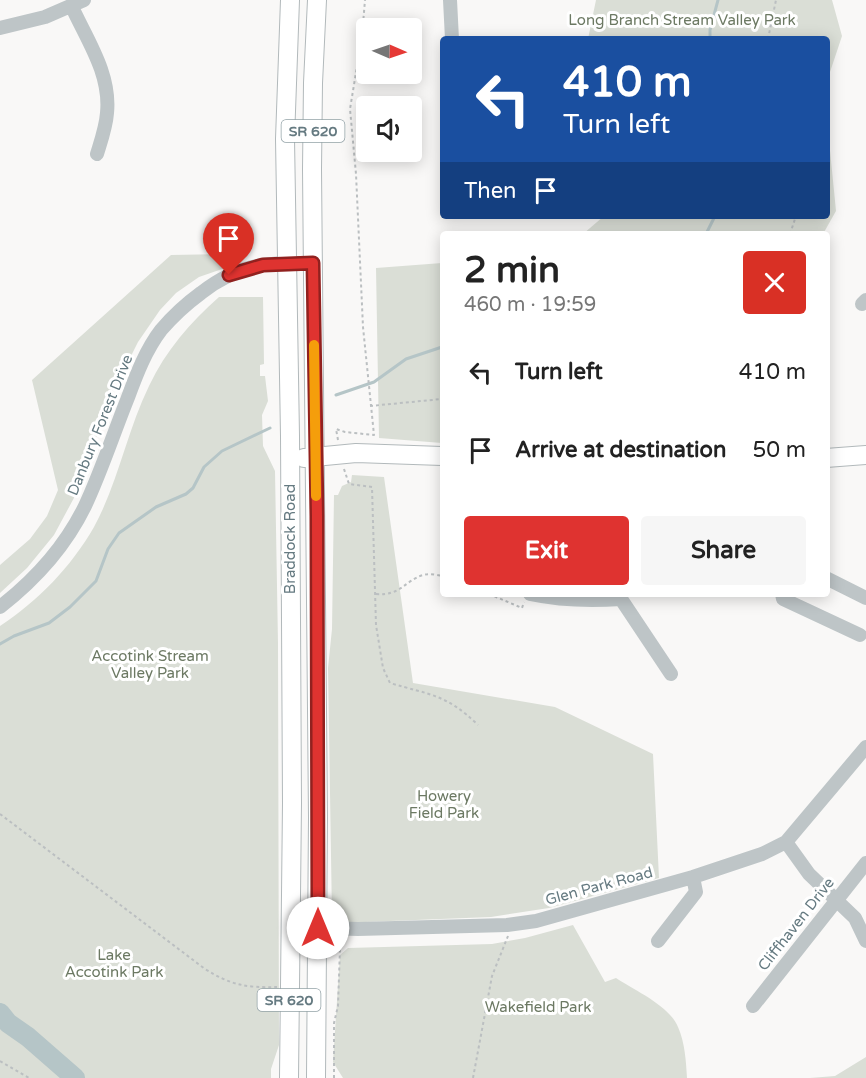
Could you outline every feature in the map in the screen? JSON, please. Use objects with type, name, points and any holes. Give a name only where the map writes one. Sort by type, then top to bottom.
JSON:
[{"type":"main road","name":"Braddock Road","points":[[289,1075],[292,791],[285,139],[290,0]]},
{"type":"main road","name":"Braddock Road","points":[[317,0],[313,83],[313,263],[318,928],[325,1076]]},
{"type":"main road","points":[[290,460],[356,453],[440,456]]},
{"type":"main road","points":[[830,458],[866,455]]},
{"type":"street","points":[[450,0],[452,36]]},
{"type":"street","points":[[0,28],[45,17],[78,3],[105,80],[107,112],[97,154]]},
{"type":"street","name":"Danbury Forest Drive","points":[[0,607],[38,574],[72,530],[95,483],[136,374],[160,332],[187,303],[229,275],[263,265],[313,263]]},
{"type":"street","points":[[830,580],[866,598]]},
{"type":"street","points":[[527,598],[542,597]]},
{"type":"street","points":[[622,597],[671,674]]},
{"type":"street","points":[[783,597],[860,635]]},
{"type":"street","name":"Glen Park Road","points":[[290,927],[505,926],[536,921],[693,877],[762,854],[786,842],[866,747]]},
{"type":"street","points":[[786,842],[809,874],[855,918],[866,941]]},
{"type":"street","name":"Cliffhaven Drive","points":[[753,1006],[866,863]]},
{"type":"street","points":[[657,940],[696,892],[693,877]]},
{"type":"path","points":[[365,0],[362,36],[350,109],[356,174],[366,374],[374,435]]},
{"type":"path","points":[[769,36],[776,0]]},
{"type":"path","points":[[370,406],[440,399]]},
{"type":"path","points":[[345,475],[349,484],[372,487],[376,625],[383,668],[390,683],[431,693],[450,701],[477,725]]},
{"type":"path","points":[[375,594],[385,595],[399,591],[423,575],[440,576]]},
{"type":"path","points":[[496,597],[522,608],[527,598]]},
{"type":"path","points":[[0,814],[205,969],[225,981],[256,988],[290,986]]},
{"type":"path","points":[[473,1078],[492,976],[507,939],[505,926]]},
{"type":"path","points":[[325,1076],[338,1006],[340,948],[345,941],[351,938]]},
{"type":"path","points":[[0,1061],[29,1078]]},
{"type":"green space","name":"Long Branch Stream Valley Park","points":[[596,0],[832,0],[842,36],[830,72],[830,36],[589,36]]},
{"type":"green space","points":[[830,150],[836,211],[825,231],[586,231],[600,219],[830,219]]},
{"type":"green space","points":[[225,254],[225,268],[199,277],[176,293],[160,310],[138,342],[112,394],[75,496],[54,535],[27,568],[0,593],[0,565],[30,539],[47,516],[58,490],[32,380],[171,255]]},
{"type":"green space","points":[[440,263],[440,443],[379,438],[376,268]]},
{"type":"green space","name":"Accotink Stream Valley Park","points":[[219,297],[263,297],[264,364],[260,365],[260,376],[265,376],[268,401],[262,415],[263,446],[275,471],[278,643],[279,1045],[271,1069],[271,1078],[0,1078],[0,626],[27,606],[53,582],[85,542],[102,510],[141,403],[156,373],[180,338]]},
{"type":"green space","name":"Howery Field Park","points":[[352,475],[384,477],[413,683],[555,707],[653,754],[659,878],[549,908],[491,917],[340,923],[335,921],[332,917],[328,668],[332,629],[334,495],[338,495],[342,486],[351,482]]},
{"type":"green space","name":"Wakefield Park","points":[[573,925],[605,982],[616,978],[660,1005],[674,1019],[684,1046],[687,1078],[343,1078],[333,1062],[340,955],[348,948],[492,944]]},
{"type":"green space","points":[[866,1057],[866,1078],[810,1078],[835,1076]]},
{"type":"waterway","points":[[710,36],[718,0]]},
{"type":"waterway","points":[[708,231],[714,219]]},
{"type":"waterway","points":[[336,395],[374,382],[406,359],[440,348]]},
{"type":"waterway","points":[[0,644],[14,636],[49,623],[70,607],[96,581],[108,549],[119,533],[156,507],[186,494],[193,488],[204,467],[222,451],[270,428]]},
{"type":"waterway","points":[[0,1013],[8,1023],[28,1037],[75,1078]]},
{"type":"slow traffic","points":[[314,345],[316,496]]},
{"type":"route","points":[[229,275],[263,265],[313,263],[317,516],[318,928]]},
{"type":"park label","name":"Lake Accotink Park","points":[[114,964]]}]
